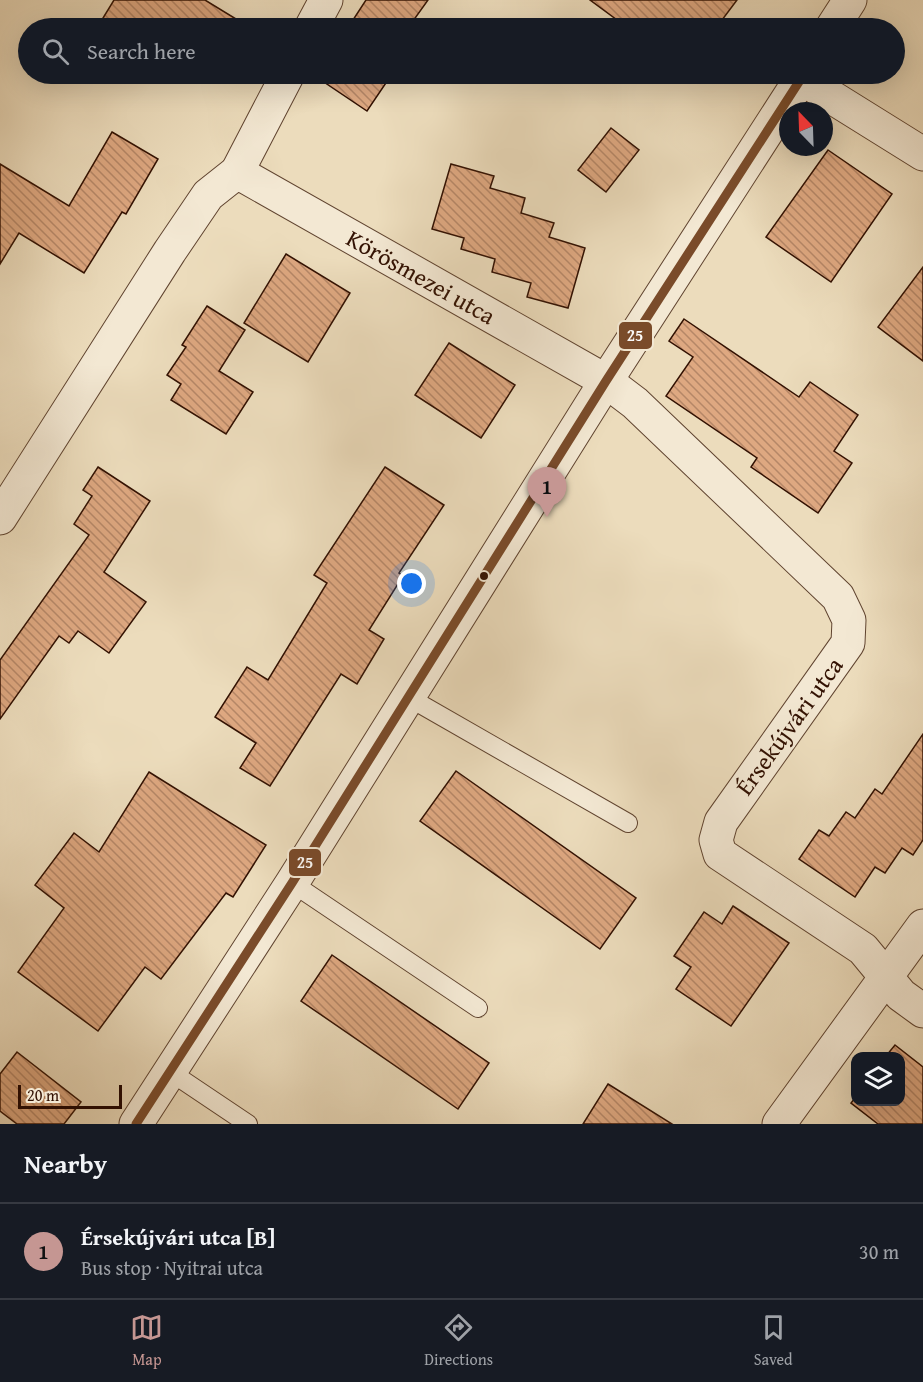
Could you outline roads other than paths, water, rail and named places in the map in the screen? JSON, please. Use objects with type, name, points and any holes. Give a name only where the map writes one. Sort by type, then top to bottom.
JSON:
[{"type":"street","points":[[316,18],[326,0]]},
{"type":"street","points":[[838,18],[850,0]]},
{"type":"street","points":[[0,518],[170,250],[208,195],[237,172],[283,84]]},
{"type":"street","points":[[136,1124],[292,883],[606,381],[798,84]]},
{"type":"street","points":[[815,84],[923,154]]},
{"type":"street","name":"Körösmezei utca","points":[[237,172],[606,381]]},
{"type":"street","name":"Érsekújvári utca","points":[[606,381],[635,403],[838,597],[849,620],[848,644],[721,822],[716,840],[720,854],[862,950],[902,995],[923,1011]]},
{"type":"street","points":[[779,1124],[923,926]]},
{"type":"lane","points":[[408,696],[628,823]]},
{"type":"lane","points":[[292,883],[478,1008]]},
{"type":"lane","points":[[169,1071],[248,1124]]},
{"type":"place","name":"Érsekújvári utca [B]","points":[[547,517]]}]
